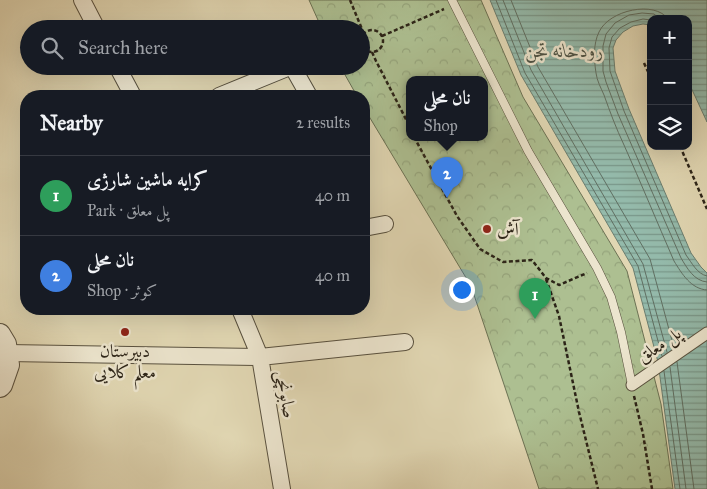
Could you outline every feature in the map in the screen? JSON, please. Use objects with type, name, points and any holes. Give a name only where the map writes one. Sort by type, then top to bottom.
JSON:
[{"type":"street","points":[[82,0],[93,20]]},
{"type":"street","points":[[122,75],[130,90]]},
{"type":"street","points":[[234,90],[270,75]]},
{"type":"street","points":[[297,75],[306,90]]},
{"type":"street","points":[[370,227],[384,224]]},
{"type":"street","name":"صابونچی","points":[[242,315],[260,357],[282,489]]},
{"type":"street","name":"پل معلق","points":[[632,385],[707,333]]},
{"type":"street","points":[[0,334],[6,344],[9,364],[0,387]]},
{"type":"street","points":[[7,353],[260,357],[405,342]]},
{"type":"lane","points":[[453,2],[528,151],[598,268],[611,297],[621,332],[632,385]]},
{"type":"path","points":[[350,0],[358,20]]},
{"type":"path","points":[[382,36],[453,2]]},
{"type":"path","points":[[370,31],[374,30],[382,36],[381,46],[372,52],[406,119]]},
{"type":"path","points":[[644,63],[647,69]]},
{"type":"path","points":[[416,141],[457,216],[480,249],[503,262],[532,260],[546,278],[558,316],[598,489]]},
{"type":"path","points":[[682,150],[707,209]]},
{"type":"path","points":[[546,278],[559,285],[598,268]]},
{"type":"path","points":[[632,385],[643,434],[652,489]]},
{"type":"green space","points":[[309,0],[481,0],[523,97],[627,271],[661,404],[673,489],[539,489],[471,286],[370,118],[370,90],[354,90],[345,75],[370,75],[370,20],[318,20]]},
{"type":"water","name":"رودخانه تجن","points":[[490,0],[707,0],[707,122],[692,90],[692,15],[647,15],[647,24],[633,26],[623,32],[616,40],[613,48],[615,71],[629,109],[691,253],[707,273],[707,489],[675,489],[658,362],[633,268],[521,75]]},
{"type":"place","name":"نان محلی","points":[[447,198]]},
{"type":"place","name":"آش","points":[[487,229]]},
{"type":"place","name":"کرایه ماشین شارژی","points":[[535,319]]},
{"type":"place","name":"دبیرستان معلم کلایی","points":[[125,332]]}]
